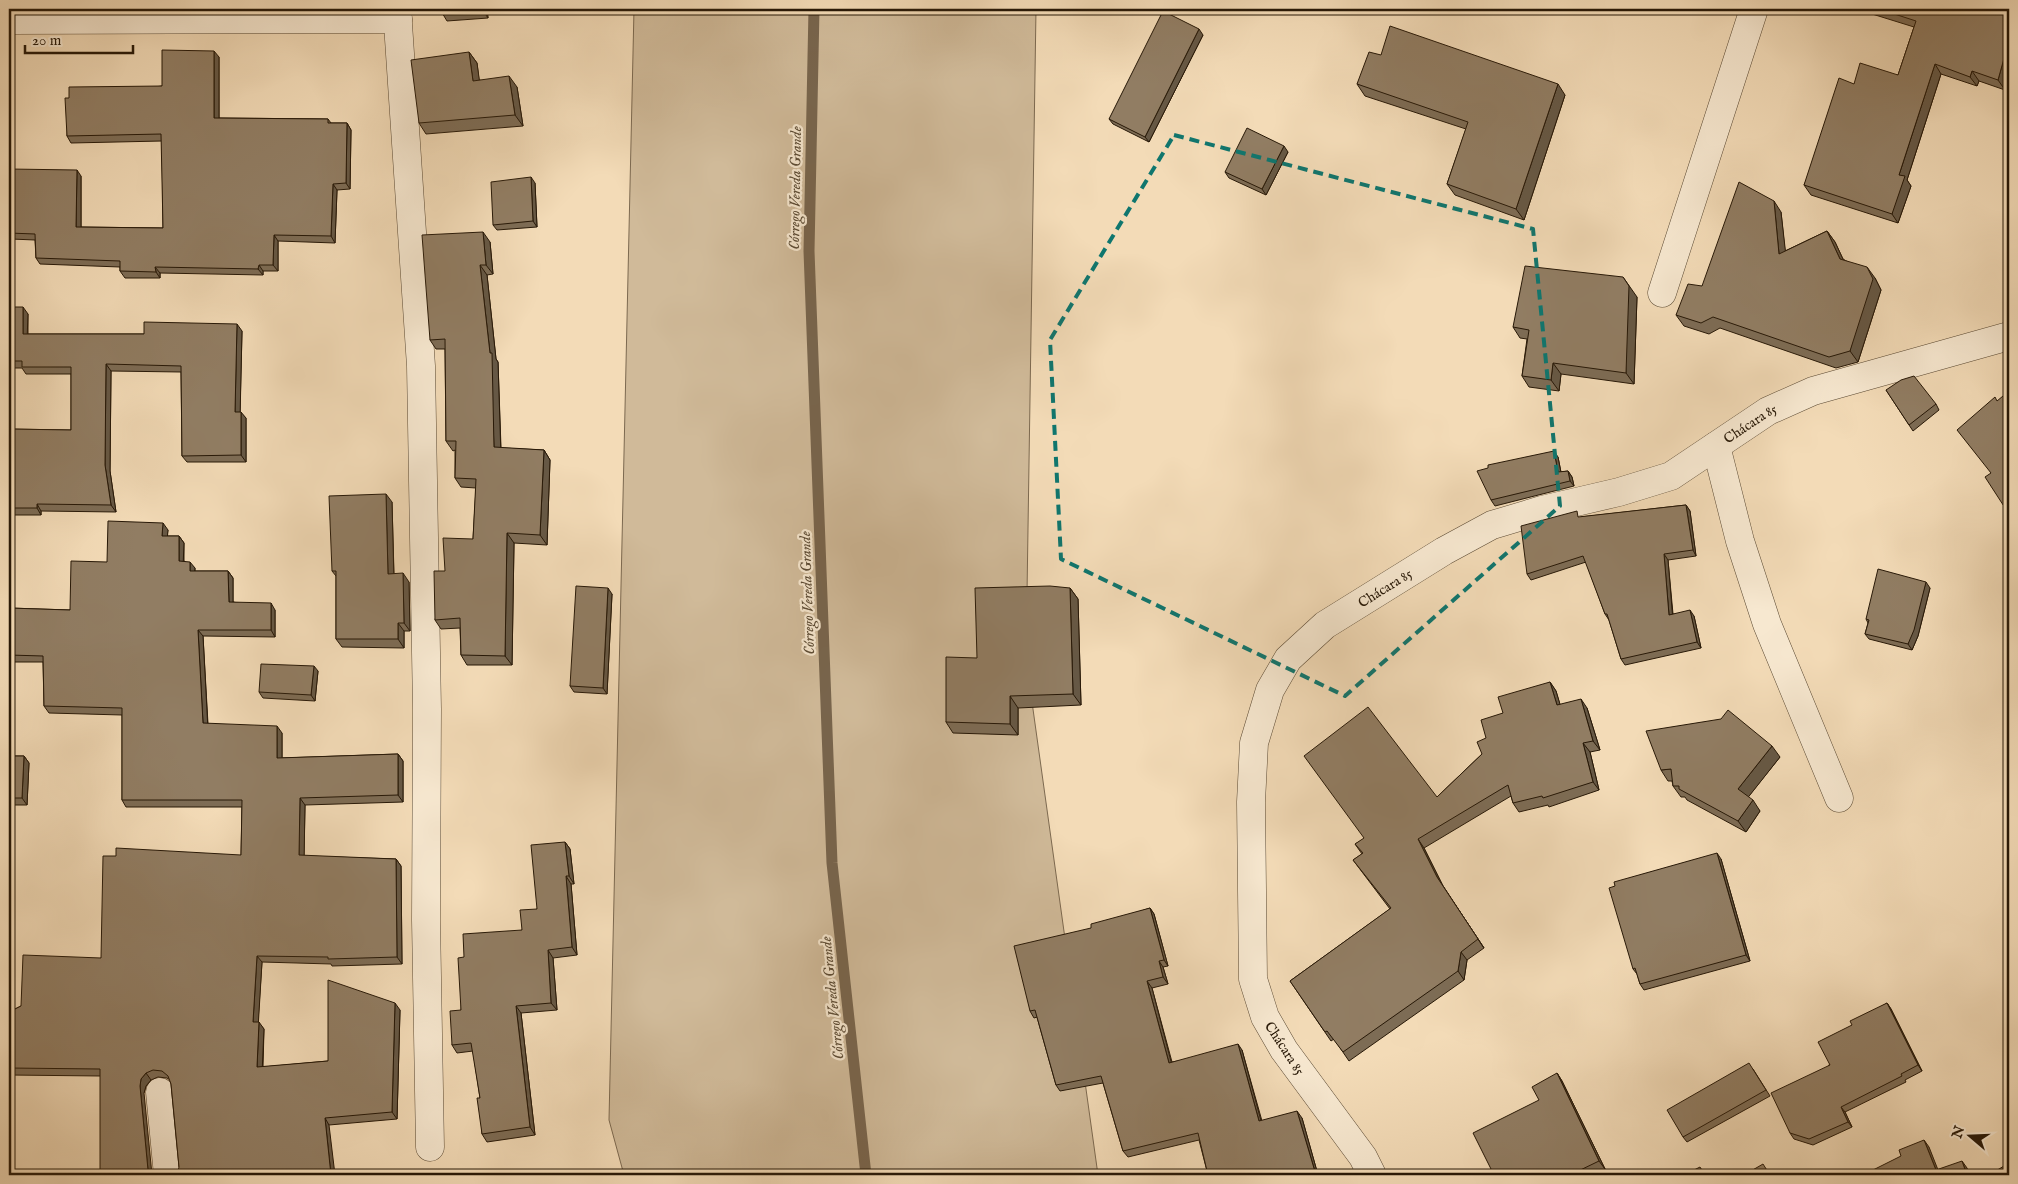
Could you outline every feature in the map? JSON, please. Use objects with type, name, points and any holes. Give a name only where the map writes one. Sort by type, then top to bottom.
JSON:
[{"type":"street","points":[[1662,293],[1754,9]]},
{"type":"street","points":[[9,20],[398,14],[421,366],[427,709],[426,920],[430,1147]]},
{"type":"street","name":"Chácara 85","points":[[1372,1175],[1363,1157],[1284,1050],[1265,1017],[1254,979],[1251,802],[1254,743],[1270,690],[1288,659],[1325,625],[1444,551],[1492,525],[1542,510],[1619,492],[1671,476],[1768,411],[1813,391],[2009,336]]},
{"type":"street","points":[[1716,446],[1740,541],[1767,624],[1839,798]]},
{"type":"street","points":[[160,1092],[168,1175]]},
{"type":"highlighted area","points":[[1174,135],[1533,229],[1560,506],[1345,696],[1061,559],[1050,340]]},
{"type":"shaded area","points":[[634,9],[1036,9],[1026,659],[1098,1175],[624,1175],[609,1120]]},
{"type":"building","points":[[440,9],[473,9],[441,11]]},
{"type":"building","points":[[1879,9],[2009,9],[2009,45],[1998,80],[1972,71],[1970,77],[1935,64],[1899,175],[1905,176],[1892,214],[1804,185],[1839,78],[1854,84],[1860,63],[1898,75],[1916,21]]},
{"type":"building","points":[[1163,11],[1199,29],[1145,137],[1109,119]]},
{"type":"building","points":[[1390,26],[1558,84],[1516,209],[1447,184],[1468,122],[1357,84],[1369,52],[1381,55]]},
{"type":"building","points":[[162,50],[214,51],[214,118],[328,119],[328,123],[347,123],[346,183],[333,184],[331,236],[274,235],[273,265],[259,265],[258,269],[155,267],[156,272],[120,271],[120,261],[36,258],[35,234],[9,233],[9,169],[77,170],[76,227],[163,228],[161,134],[67,136],[65,98],[69,98],[69,87],[162,86]]},
{"type":"building","points":[[469,52],[473,81],[509,76],[515,115],[419,123],[411,60]]},
{"type":"building","points":[[1247,128],[1284,146],[1262,189],[1225,172]]},
{"type":"building","points":[[531,177],[533,221],[493,225],[491,182]]},
{"type":"building","points":[[1739,182],[1774,201],[1779,254],[1827,231],[1840,259],[1867,267],[1873,279],[1850,351],[1829,357],[1713,317],[1701,323],[1676,315],[1688,284],[1702,286]]},
{"type":"building","points":[[483,232],[486,265],[480,265],[490,353],[492,353],[494,447],[544,450],[540,535],[507,533],[505,656],[461,655],[460,618],[435,620],[434,571],[445,571],[443,538],[473,539],[476,479],[455,478],[456,441],[446,441],[445,339],[430,340],[422,235]]},
{"type":"building","points":[[1525,266],[1623,277],[1629,286],[1626,373],[1553,363],[1551,380],[1522,376],[1529,330],[1513,327]]},
{"type":"building","points":[[9,307],[23,307],[23,334],[144,334],[144,322],[237,324],[235,412],[241,412],[241,455],[182,456],[181,366],[106,364],[105,465],[111,505],[37,504],[37,508],[9,508],[9,429],[71,430],[71,367],[22,367],[22,361],[9,361]]},
{"type":"building","points":[[1914,376],[1936,404],[1909,425],[1886,390],[1901,380]]},
{"type":"building","points":[[2009,391],[2009,514],[1985,477],[1991,473],[1957,430],[1995,397],[1997,401]]},
{"type":"building","points":[[1554,451],[1558,472],[1568,471],[1570,481],[1491,500],[1477,471],[1488,468],[1488,465]]},
{"type":"building","points":[[386,494],[388,574],[403,573],[404,623],[398,623],[398,639],[336,639],[336,571],[332,571],[329,496]]},
{"type":"building","points":[[1686,505],[1693,550],[1664,554],[1669,615],[1690,610],[1697,642],[1621,659],[1607,614],[1605,614],[1583,556],[1527,574],[1521,526],[1577,511],[1578,517]]},
{"type":"building","points":[[108,521],[163,523],[162,536],[179,536],[179,561],[190,562],[190,571],[228,571],[229,602],[271,603],[271,630],[198,630],[203,723],[277,726],[277,758],[398,754],[398,795],[300,798],[299,855],[396,859],[397,957],[328,959],[328,957],[257,956],[253,1022],[259,1022],[257,1067],[328,1061],[328,980],[395,1003],[392,1112],[325,1118],[331,1175],[177,1175],[179,1167],[171,1084],[168,1076],[162,1071],[153,1070],[146,1073],[141,1079],[140,1086],[150,1175],[100,1175],[100,1069],[9,1068],[9,1012],[21,1006],[23,955],[101,958],[103,856],[116,856],[116,848],[241,855],[242,800],[122,800],[122,708],[44,706],[43,656],[9,655],[9,608],[70,610],[71,561],[107,562]]},
{"type":"building","points":[[1878,569],[1926,582],[1914,630],[1908,644],[1865,634],[1869,620],[1866,619]]},
{"type":"building","points":[[576,586],[608,588],[603,688],[570,686]]},
{"type":"building","points":[[1050,586],[1070,588],[1073,694],[1010,696],[1010,724],[946,722],[946,657],[977,658],[975,588]]},
{"type":"building","points":[[261,664],[314,666],[311,695],[259,692]]},
{"type":"building","points":[[1550,682],[1557,705],[1581,699],[1593,741],[1583,743],[1593,782],[1543,798],[1542,796],[1513,803],[1508,785],[1418,839],[1437,877],[1478,939],[1461,952],[1458,971],[1343,1052],[1327,1031],[1325,1032],[1290,981],[1391,908],[1353,860],[1363,853],[1355,844],[1364,838],[1304,756],[1368,707],[1437,797],[1482,754],[1477,742],[1486,738],[1481,720],[1503,713],[1498,697]]},
{"type":"building","points":[[1728,710],[1772,746],[1738,789],[1753,800],[1738,821],[1679,789],[1679,786],[1673,786],[1671,769],[1661,770],[1646,731],[1721,719]]},
{"type":"building","points":[[9,756],[24,756],[22,798],[9,798]]},
{"type":"building","points":[[565,842],[569,876],[566,876],[572,947],[548,950],[551,1003],[516,1006],[530,1127],[482,1134],[477,1098],[480,1098],[471,1043],[452,1045],[450,1011],[461,1010],[458,958],[464,957],[463,934],[522,930],[520,910],[537,909],[531,845]]},
{"type":"building","points":[[1717,853],[1746,955],[1640,984],[1635,968],[1633,969],[1609,888],[1615,886],[1614,882]]},
{"type":"building","points":[[1150,908],[1164,960],[1159,961],[1163,977],[1147,981],[1169,1063],[1238,1044],[1259,1121],[1297,1111],[1316,1175],[1208,1175],[1198,1133],[1123,1151],[1101,1076],[1056,1085],[1035,1010],[1030,1011],[1014,946],[1091,928],[1091,924]]},
{"type":"building","points":[[1887,1003],[1918,1065],[1901,1074],[1902,1076],[1841,1107],[1848,1122],[1809,1139],[1790,1133],[1771,1093],[1830,1065],[1818,1042],[1852,1025],[1850,1021]]},
{"type":"building","points":[[1749,1063],[1766,1090],[1683,1137],[1667,1110]]},
{"type":"building","points":[[1557,1073],[1599,1161],[1570,1175],[1488,1175],[1493,1173],[1473,1133],[1539,1100],[1532,1087]]},
{"type":"building","points":[[1924,1140],[1936,1170],[1962,1161],[1967,1175],[1870,1175],[1869,1172],[1901,1156],[1899,1150]]},
{"type":"building","points":[[2009,1163],[2009,1175],[1989,1175]]},
{"type":"building","points":[[1763,1164],[1770,1175],[1744,1175]]},
{"type":"building","points":[[1700,1167],[1705,1175],[1684,1175]]},
{"type":"waterway","name":"Córrego Vereda Grande","points":[[814,9],[809,251],[832,863],[866,1175]]}]
